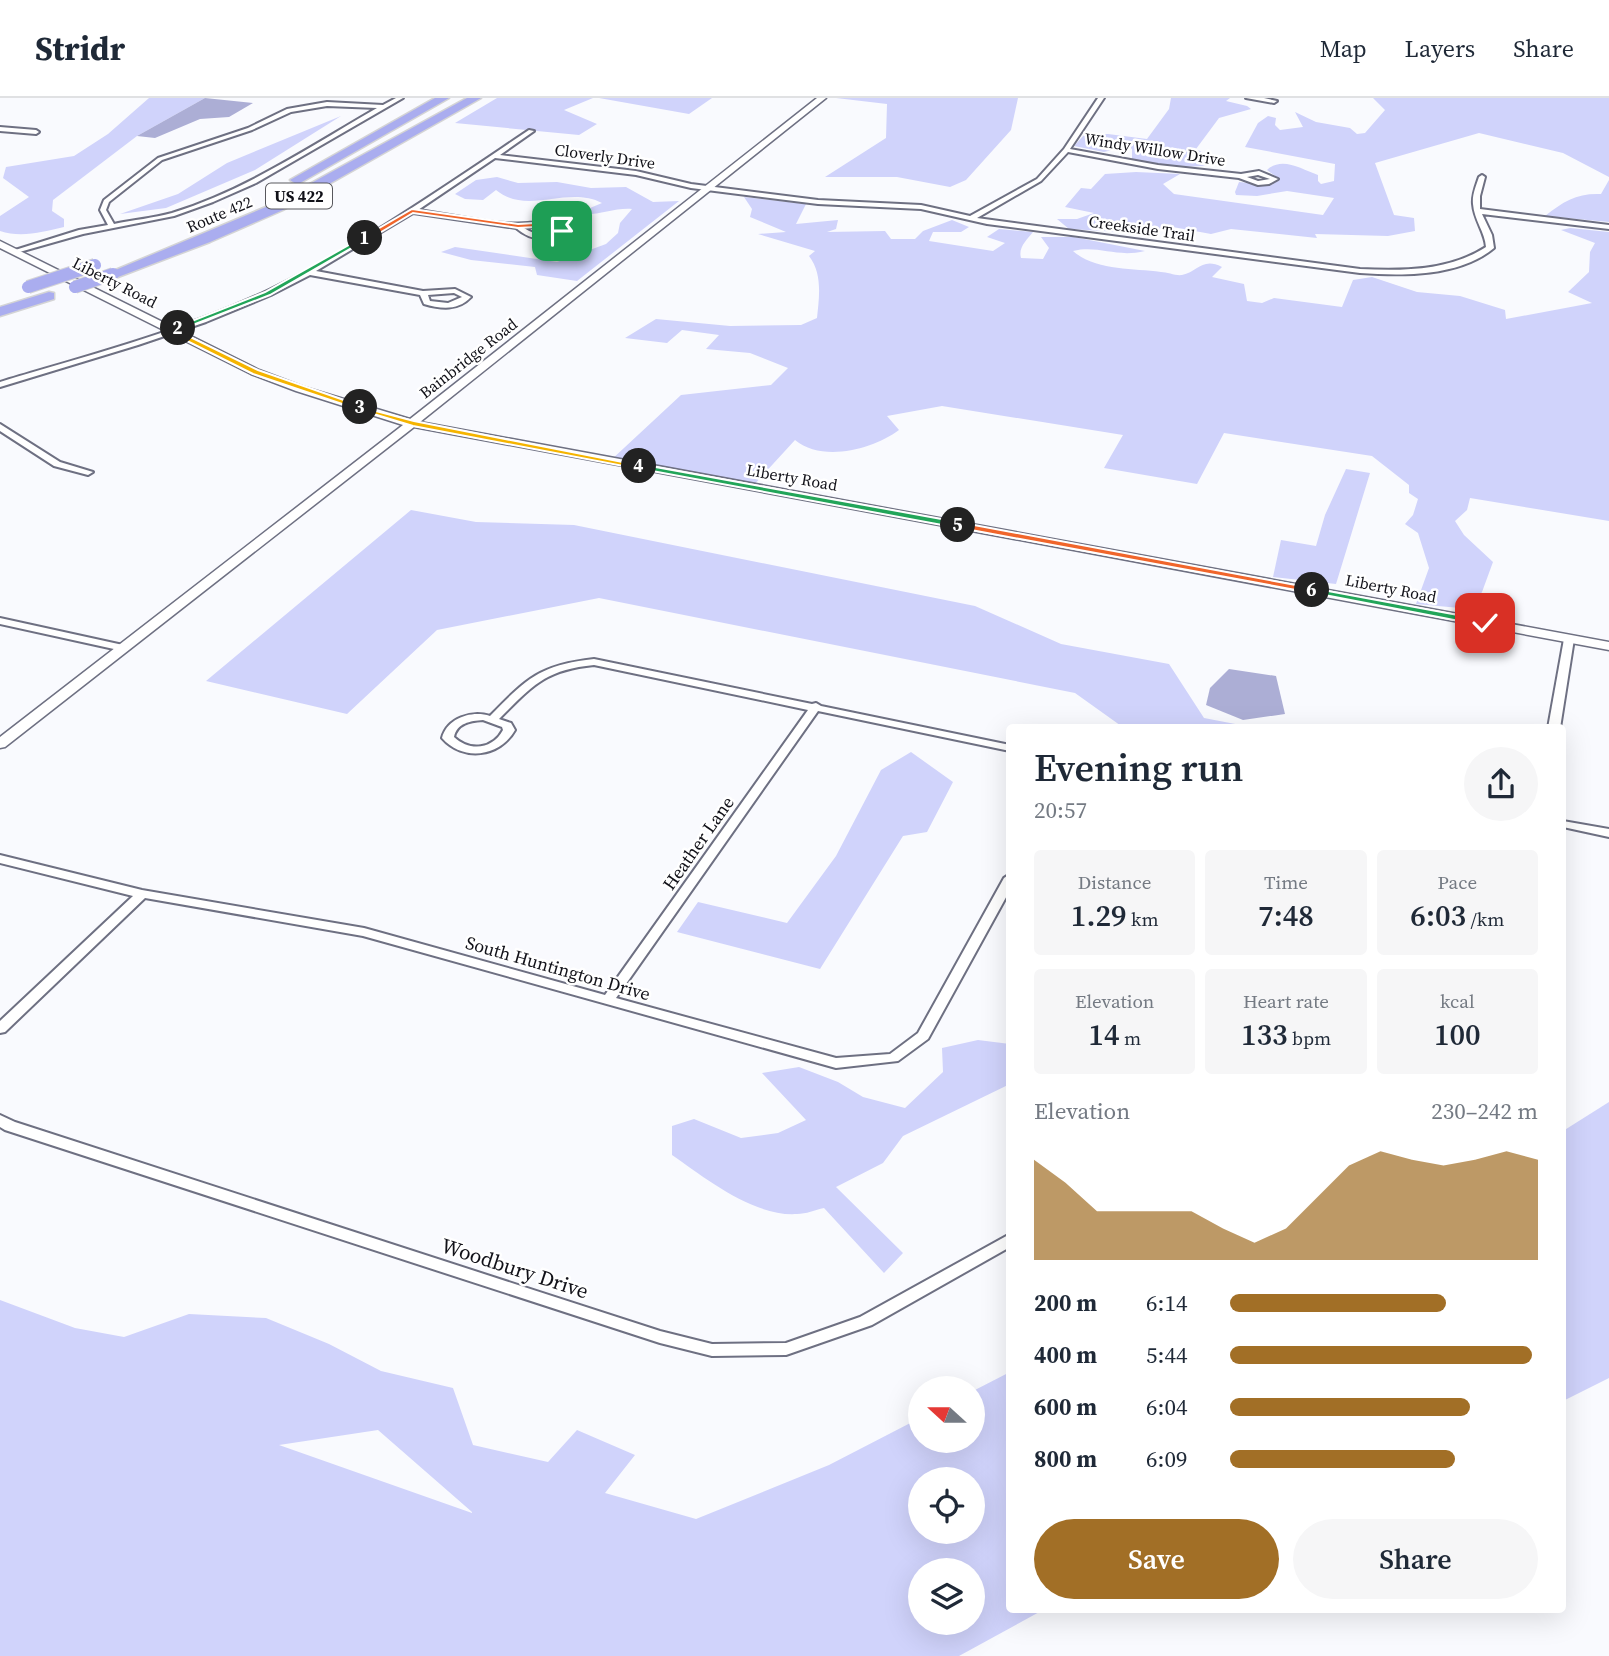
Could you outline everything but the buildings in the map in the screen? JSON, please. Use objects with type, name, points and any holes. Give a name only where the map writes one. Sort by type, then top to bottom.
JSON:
[{"type":"highway","name":"US 422","points":[[284,186],[443,98]]},
{"type":"highway","name":"Route 422","points":[[0,312],[113,275],[205,240],[278,207],[475,98]]},
{"type":"highway","points":[[9,292],[101,263]]},
{"type":"street","points":[[16,251],[112,226],[172,215],[229,194],[400,98]]},
{"type":"street","name":"Bainbridge Road","points":[[0,744],[413,424],[822,98]]},
{"type":"street","points":[[971,218],[1039,180],[1066,150],[1101,98]]},
{"type":"street","points":[[1249,98],[1274,101]]},
{"type":"street","points":[[112,226],[103,210],[106,201],[152,164],[167,156],[242,132],[276,115],[306,107],[343,104],[384,107]]},
{"type":"street","points":[[0,129],[36,132]]},
{"type":"street","points":[[0,385],[172,331],[267,293],[412,211],[531,131]]},
{"type":"street","name":"Windy Willow Drive","points":[[1066,150],[1158,166],[1241,176]]},
{"type":"street","name":"Cloverly Drive","points":[[494,156],[636,173],[712,188]]},
{"type":"street","name":"Creekside Trail","points":[[712,188],[818,202],[902,204],[971,218],[1360,271],[1396,273],[1465,262],[1490,248],[1491,238],[1478,211],[1476,198],[1482,177]]},
{"type":"street","points":[[412,211],[518,226],[552,224],[562,231],[552,236],[536,237],[525,234],[518,226]]},
{"type":"street","points":[[1478,211],[1609,226]]},
{"type":"street","name":"Liberty Road","points":[[0,244],[274,379],[413,424],[1609,646]]},
{"type":"street","points":[[307,272],[423,293],[455,291],[467,297],[462,303],[434,305],[427,302],[423,293]]},
{"type":"street","points":[[0,427],[57,464],[88,472]]},
{"type":"street","points":[[0,621],[123,648]]},
{"type":"street","points":[[1555,724],[1569,639]]},
{"type":"street","points":[[494,718],[507,725],[509,730],[506,739],[495,746],[468,750],[454,745],[448,738],[449,730],[456,724],[470,718],[494,718],[539,674],[566,664],[594,662],[1006,747]]},
{"type":"street","name":"Heather Lane","points":[[608,1000],[816,706]]},
{"type":"street","points":[[1566,825],[1609,833]]},
{"type":"street","name":"South Huntington Drive","points":[[0,859],[142,894],[364,932],[836,1063],[893,1058],[923,1036],[1006,885]]},
{"type":"street","points":[[0,1029],[142,894]]},
{"type":"street","name":"Woodbury Drive","points":[[0,1120],[10,1126],[256,1207],[660,1337],[712,1350],[786,1349],[866,1321],[1006,1242]]},
{"type":"shaded area","points":[[149,98],[205,98],[137,136],[53,200],[52,211],[64,219],[64,227],[24,234],[0,231],[0,216],[29,197],[3,178],[6,167],[74,156],[108,134]]},
{"type":"shaded area","points":[[205,98],[253,103],[229,117],[200,119],[155,138],[137,136]]},
{"type":"shaded area","points":[[497,98],[593,98],[564,110],[597,124],[579,135],[455,123]]},
{"type":"shaded area","points":[[599,98],[712,98],[689,114]]},
{"type":"shaded area","points":[[836,98],[1018,98],[1011,130],[966,180],[950,187],[897,177],[825,177],[886,138],[887,104]]},
{"type":"shaded area","points":[[1171,98],[1230,98],[1226,101],[1251,109],[1219,118],[1196,149],[1220,162],[1210,165],[1176,166],[1132,159],[1132,149],[1118,142],[1108,141],[1113,145],[1112,150],[1104,152],[1074,146],[1084,135],[1108,134],[1147,139],[1169,109]]},
{"type":"shaded area","points":[[1373,98],[1609,98],[1609,177],[1563,153],[1479,133],[1375,163],[1394,215],[1414,218],[1415,231],[1388,236],[1315,234],[1317,238],[1231,229],[1211,234],[1173,227],[1159,229],[1156,234],[1069,229],[1057,219],[1077,219],[1094,213],[1065,207],[1081,188],[1091,189],[1105,174],[1136,172],[1180,174],[1163,184],[1174,194],[1323,215],[1334,198],[1287,191],[1257,196],[1236,195],[1235,192],[1239,182],[1272,185],[1278,178],[1267,170],[1279,164],[1292,165],[1318,175],[1321,184],[1334,181],[1335,164],[1245,147],[1258,123],[1268,116],[1276,118],[1275,125],[1280,130],[1303,127],[1295,112],[1316,122],[1350,128],[1357,134],[1365,133],[1385,110]]},
{"type":"shaded area","points":[[341,116],[255,170],[166,208],[120,214],[178,194],[227,163]]},
{"type":"shaded area","points":[[497,177],[518,183],[557,182],[591,188],[626,187],[653,202],[679,201],[577,281],[537,275],[535,267],[471,260],[441,252],[455,247],[557,262],[606,244],[618,233],[620,223],[632,209],[584,214],[578,213],[602,203],[575,197],[521,200],[496,190],[483,200],[465,199],[455,194],[476,180]]},
{"type":"shaded area","points":[[1609,180],[1609,222],[1545,216],[1571,199],[1601,194]]},
{"type":"shaded area","points":[[744,197],[806,204],[796,224],[838,220],[836,229],[827,232],[885,231],[891,239],[915,239],[923,231],[952,220],[969,227],[961,232],[933,232],[929,241],[993,251],[1005,243],[987,237],[999,229],[1033,232],[1022,247],[1021,258],[1043,259],[1049,248],[1041,237],[1074,237],[1145,251],[1073,251],[1103,265],[1180,275],[1205,264],[1215,264],[1222,267],[1212,277],[1244,284],[1247,301],[1262,303],[1274,298],[1342,307],[1353,280],[1372,277],[1417,292],[1460,296],[1505,310],[1506,319],[1592,303],[1568,292],[1589,272],[1590,252],[1595,243],[1561,230],[1570,228],[1609,232],[1609,521],[1470,498],[1467,510],[1455,521],[1464,535],[1493,562],[1482,592],[1471,609],[1416,604],[1429,568],[1418,533],[1405,524],[1413,515],[1418,499],[1409,493],[1409,485],[1372,456],[1224,433],[1197,484],[1104,468],[1123,435],[942,406],[887,416],[899,430],[862,448],[819,451],[795,440],[752,487],[610,461],[681,395],[771,385],[788,368],[750,353],[706,349],[719,335],[682,330],[667,343],[625,338],[656,319],[730,326],[801,325],[817,318],[818,278],[809,256],[815,251],[758,234],[786,232],[750,217],[752,209]]},
{"type":"shaded area","points":[[1346,469],[1370,473],[1336,584],[1273,577],[1281,540],[1316,546],[1325,515]]},
{"type":"shaded area","points":[[411,510],[476,522],[574,525],[975,606],[1061,644],[1169,664],[1204,718],[1235,724],[1118,724],[1075,693],[599,598],[437,630],[347,714],[206,681]]},
{"type":"shaded area","points":[[1229,669],[1276,676],[1285,714],[1243,720],[1206,705],[1210,688]]},
{"type":"shaded area","points":[[911,752],[953,782],[927,832],[903,836],[820,969],[677,932],[698,902],[787,923],[836,856],[881,770]]},
{"type":"shaded area","points":[[978,1040],[1006,1044],[1006,1086],[903,1136],[883,1163],[836,1187],[903,1253],[884,1273],[824,1208],[797,1214],[764,1209],[731,1194],[672,1155],[672,1126],[694,1119],[741,1138],[778,1133],[806,1120],[762,1073],[799,1067],[838,1082],[863,1097],[905,1108],[943,1072],[942,1048]]},
{"type":"shaded area","points":[[1609,1102],[1609,1378],[1566,1400],[1566,1129]]},
{"type":"shaded area","points":[[0,1300],[75,1328],[124,1337],[189,1314],[266,1318],[329,1344],[381,1371],[453,1388],[473,1445],[548,1462],[577,1430],[635,1455],[605,1493],[696,1519],[829,1465],[908,1424],[908,1453],[985,1453],[985,1385],[1006,1374],[1006,1613],[1038,1613],[959,1656],[0,1656]],"holes":[[[378,1430],[472,1513],[279,1445]]]},
{"type":"route","points":[[562,231],[552,224],[518,226],[412,211],[267,293],[172,331],[255,372],[413,424],[1485,623]]}]
